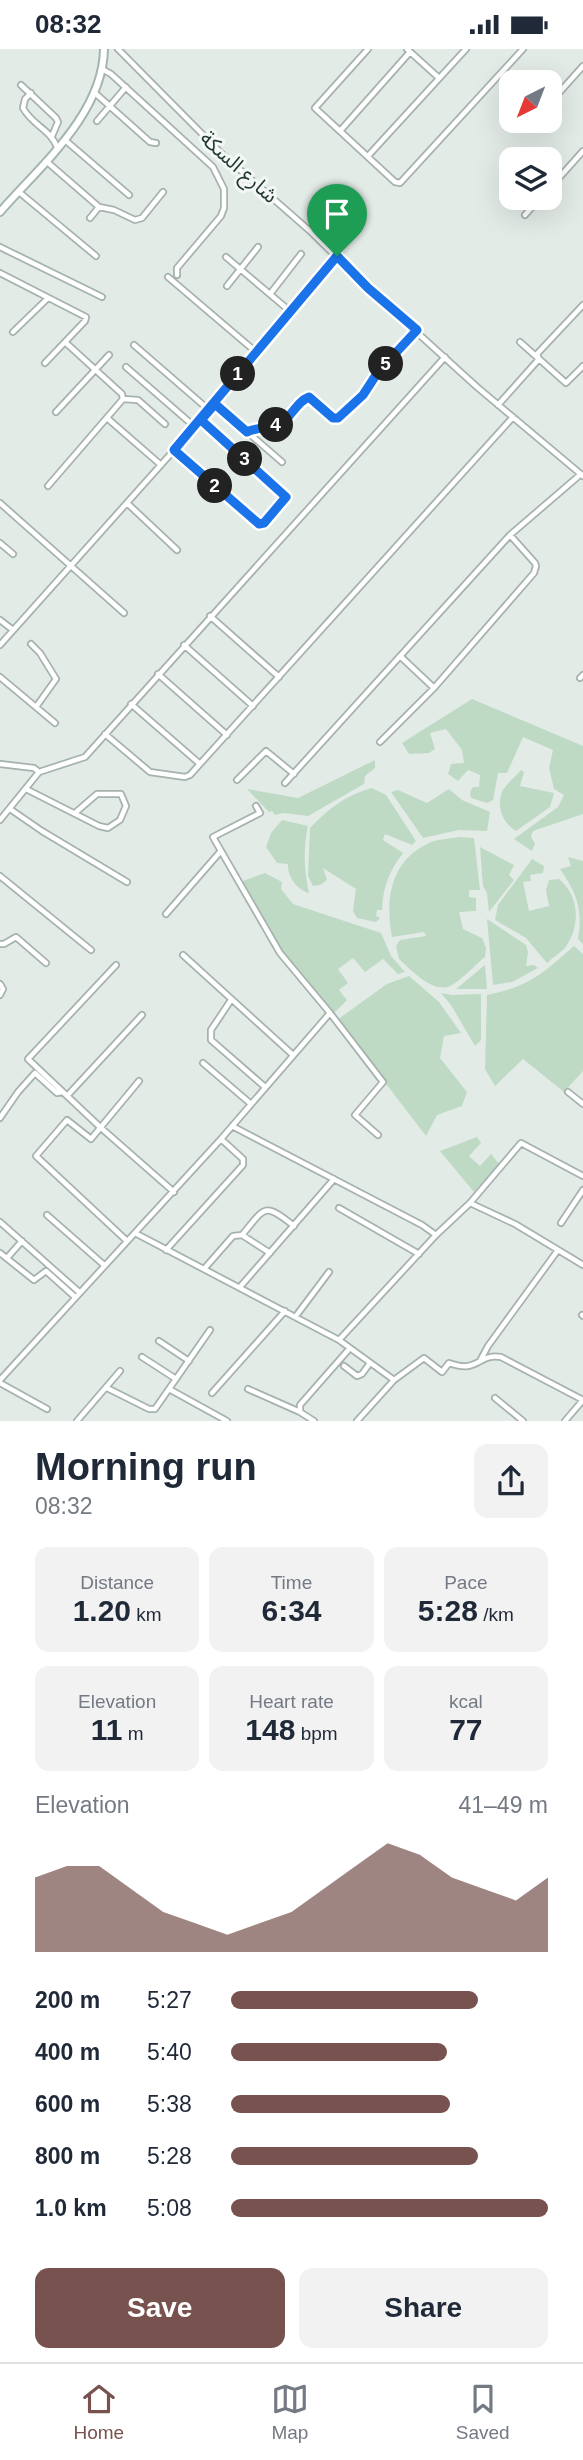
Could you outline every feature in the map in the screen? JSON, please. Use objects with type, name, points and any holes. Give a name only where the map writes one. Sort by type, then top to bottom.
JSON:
[{"type":"main road","points":[[0,211],[84,113],[95,93],[104,49]]},
{"type":"street","name":"شارع السكة","points":[[118,49],[222,154],[337,256],[444,357],[582,475]]},
{"type":"street","points":[[368,49],[315,107],[395,182],[400,183],[523,49]]},
{"type":"street","points":[[368,156],[466,49]]},
{"type":"street","points":[[340,131],[408,51],[439,78]]},
{"type":"street","points":[[562,89],[583,65]]},
{"type":"street","points":[[102,69],[126,87],[213,167],[224,189],[222,214],[177,268],[177,275]]},
{"type":"street","points":[[21,85],[58,122],[52,136]]},
{"type":"street","points":[[97,121],[126,87]]},
{"type":"street","points":[[31,93],[22,104],[25,113],[52,136],[57,147]]},
{"type":"street","points":[[95,93],[150,142],[156,143]]},
{"type":"street","points":[[64,139],[129,195]]},
{"type":"street","points":[[562,175],[583,151]]},
{"type":"street","points":[[45,161],[99,207],[140,220],[163,192]]},
{"type":"street","points":[[18,191],[96,256]]},
{"type":"street","points":[[90,218],[99,207]]},
{"type":"street","points":[[525,215],[529,210]]},
{"type":"street","points":[[0,247],[102,297]]},
{"type":"street","points":[[227,286],[258,247]]},
{"type":"street","points":[[270,294],[301,254]]},
{"type":"street","points":[[0,645],[215,404],[337,256]]},
{"type":"street","points":[[226,257],[291,312]]},
{"type":"street","points":[[0,274],[86,317],[45,363]]},
{"type":"street","points":[[168,277],[256,352]]},
{"type":"street","points":[[13,332],[48,298]]},
{"type":"street","points":[[539,359],[537,354],[583,305]]},
{"type":"street","points":[[247,432],[280,424],[298,404],[309,397],[333,418],[338,418],[363,395],[378,372],[417,330]]},
{"type":"street","points":[[65,342],[122,394],[124,399]]},
{"type":"street","points":[[520,342],[566,383],[583,366]]},
{"type":"street","points":[[134,345],[209,410]]},
{"type":"street","points":[[56,412],[109,355]]},
{"type":"street","points":[[0,820],[39,772],[85,757],[444,357]]},
{"type":"street","points":[[500,403],[539,359]]},
{"type":"street","points":[[126,367],[195,427]]},
{"type":"street","points":[[48,486],[124,399]]},
{"type":"street","points":[[124,399],[138,400],[165,424]]},
{"type":"street","points":[[215,404],[282,462]]},
{"type":"street","points":[[105,734],[150,772],[187,776],[513,417]]},
{"type":"street","points":[[107,418],[161,465]]},
{"type":"street","points":[[174,450],[259,524],[264,523],[283,502],[285,494],[201,420]]},
{"type":"street","points":[[285,783],[510,535],[582,475]]},
{"type":"street","points":[[0,503],[124,613]]},
{"type":"street","points":[[127,503],[177,550]]},
{"type":"street","points":[[380,742],[434,688],[536,570],[535,563],[510,535]]},
{"type":"street","points":[[0,543],[13,554]]},
{"type":"street","points":[[211,616],[279,677]]},
{"type":"street","points":[[0,620],[13,631]]},
{"type":"street","points":[[31,644],[56,679],[36,707]]},
{"type":"street","points":[[184,645],[253,706]]},
{"type":"street","points":[[400,656],[434,688]]},
{"type":"street","points":[[158,674],[227,735]]},
{"type":"street","points":[[0,677],[55,723]]},
{"type":"street","points":[[131,704],[200,764]]},
{"type":"street","points":[[237,780],[266,751],[294,774]]},
{"type":"street","points":[[0,764],[34,768],[39,772]]},
{"type":"street","points":[[26,789],[99,827],[108,828],[120,820],[126,806],[121,794],[97,794],[75,813]]},
{"type":"street","points":[[256,806],[260,813],[213,837],[280,953],[383,1082],[355,1115],[378,1135]]},
{"type":"street","points":[[10,809],[127,882]]},
{"type":"street","points":[[166,914],[220,852]]},
{"type":"street","points":[[0,876],[91,950]]},
{"type":"street","points":[[0,944],[16,937],[46,963]]},
{"type":"street","points":[[183,955],[293,1055]]},
{"type":"street","points":[[116,965],[28,1059],[174,1192]]},
{"type":"street","points":[[0,984],[3,989],[0,995]]},
{"type":"street","points":[[231,1000],[211,1030],[211,1040],[265,1087]]},
{"type":"street","points":[[47,1409],[0,1381],[79,1291],[174,1192],[330,1013]]},
{"type":"street","points":[[65,1094],[142,1015]]},
{"type":"street","points":[[203,1063],[251,1104]]},
{"type":"street","points":[[0,1118],[35,1073],[57,1093],[65,1094]]},
{"type":"street","points":[[127,1241],[36,1156],[66,1120],[91,1139],[139,1081]]},
{"type":"street","points":[[568,1092],[583,1104]]},
{"type":"street","points":[[232,1126],[422,1225],[436,1235]]},
{"type":"street","points":[[166,1250],[243,1165],[243,1159],[221,1139]]},
{"type":"street","points":[[340,1340],[436,1235],[470,1203],[521,1143],[583,1175]]},
{"type":"street","points":[[240,1287],[334,1179]]},
{"type":"street","points":[[561,1223],[583,1190]]},
{"type":"street","points":[[470,1203],[515,1224],[583,1265]]},
{"type":"street","points":[[204,1269],[230,1238],[242,1235],[261,1213],[269,1209],[293,1226]]},
{"type":"street","points":[[339,1209],[419,1254]]},
{"type":"street","points":[[47,1215],[104,1265]]},
{"type":"street","points":[[0,1222],[79,1291]]},
{"type":"street","points":[[135,1233],[340,1340],[394,1380]]},
{"type":"street","points":[[242,1235],[270,1253]]},
{"type":"street","points":[[7,1258],[22,1241]]},
{"type":"street","points":[[479,1362],[558,1250]]},
{"type":"street","points":[[0,1253],[34,1280],[46,1271],[75,1297]]},
{"type":"street","points":[[296,1316],[329,1272]]},
{"type":"street","points":[[212,1393],[285,1311]]},
{"type":"street","points":[[107,1388],[152,1410],[210,1330]]},
{"type":"street","points":[[159,1341],[189,1361]]},
{"type":"street","points":[[300,1412],[300,1405],[350,1348]]},
{"type":"street","points":[[357,1420],[394,1380],[424,1358],[442,1372],[449,1363],[465,1368],[495,1356],[583,1400],[565,1420]]},
{"type":"street","points":[[142,1357],[176,1379]]},
{"type":"street","points":[[344,1366],[357,1376],[362,1374],[370,1363]]},
{"type":"street","points":[[77,1420],[120,1371]]},
{"type":"street","points":[[169,1389],[227,1420]]},
{"type":"street","points":[[248,1389],[314,1420]]},
{"type":"street","points":[[495,1398],[523,1420]]},
{"type":"green space","points":[[472,699],[583,746],[583,814],[533,831],[531,837],[535,843],[532,851],[514,839],[558,807],[564,795],[554,789],[549,768],[553,750],[523,737],[507,773],[498,773],[493,800],[487,803],[471,798],[473,787],[479,787],[480,775],[468,770],[458,781],[448,774],[451,764],[464,763],[462,750],[446,729],[430,733],[435,749],[429,753],[409,754],[402,743]]},
{"type":"green space","points":[[375,760],[375,768],[365,776],[364,784],[308,816],[284,813],[275,815],[247,789],[298,798]]},
{"type":"green space","points":[[521,770],[524,772],[520,786],[554,793],[550,807],[516,831],[504,819],[500,798],[503,789]]},
{"type":"green space","points":[[372,788],[386,795],[416,841],[412,845],[385,834],[383,840],[403,853],[388,880],[382,910],[377,910],[376,916],[380,918],[376,922],[357,918],[353,911],[356,889],[323,868],[327,880],[320,885],[313,886],[308,876],[310,828],[338,803]]},
{"type":"green space","points":[[449,789],[462,800],[490,812],[487,831],[459,830],[423,838],[391,792],[398,790],[427,803]]},
{"type":"green space","points":[[282,820],[308,826],[305,859],[309,893],[294,882],[288,864],[277,863],[266,847],[271,833]]},
{"type":"green space","points":[[459,837],[474,838],[480,890],[469,890],[469,897],[476,898],[476,911],[459,912],[463,929],[482,938],[486,948],[485,957],[459,980],[443,988],[429,984],[399,959],[396,946],[400,940],[426,936],[424,932],[392,937],[390,896],[398,872],[415,852],[434,841]]},
{"type":"green space","points":[[480,847],[514,865],[509,875],[514,880],[489,912],[487,893],[483,886]]},
{"type":"green space","points":[[568,857],[583,861],[583,944],[578,939],[580,919],[577,902],[560,869],[571,866]]},
{"type":"green space","points":[[532,859],[544,866],[543,873],[530,875],[531,881],[523,882],[529,911],[549,906],[546,890],[549,880],[559,879],[571,894],[576,912],[570,941],[547,963],[526,938],[495,920],[498,905]]},
{"type":"green space","points":[[265,873],[282,882],[281,889],[293,904],[381,933],[391,956],[405,972],[398,974],[383,959],[365,972],[353,958],[338,969],[348,983],[339,990],[347,1000],[333,1014],[280,948],[243,881]]},
{"type":"green space","points":[[487,919],[526,945],[526,966],[534,965],[538,968],[512,982],[493,985]]},
{"type":"green space","points":[[574,946],[583,954],[583,1071],[564,1092],[523,1059],[495,1086],[485,1069],[487,995],[535,978]]},
{"type":"green space","points":[[485,965],[487,989],[456,989]]},
{"type":"green space","points":[[409,976],[439,1002],[461,1033],[444,1036],[440,1058],[467,1092],[462,1106],[437,1115],[426,1136],[337,1020],[387,984]]},
{"type":"green space","points":[[441,993],[481,994],[481,1040],[475,1046],[451,1005]]},
{"type":"green space","points":[[477,1137],[481,1143],[469,1156],[480,1166],[491,1154],[499,1164],[474,1192],[440,1151]]},
{"type":"route","points":[[337,256],[368,288],[417,330],[378,372],[363,395],[338,418],[333,418],[309,397],[305,397],[280,424],[247,432],[215,404],[209,410],[201,420],[285,494],[283,502],[264,523],[259,524],[174,450],[337,256]]}]
